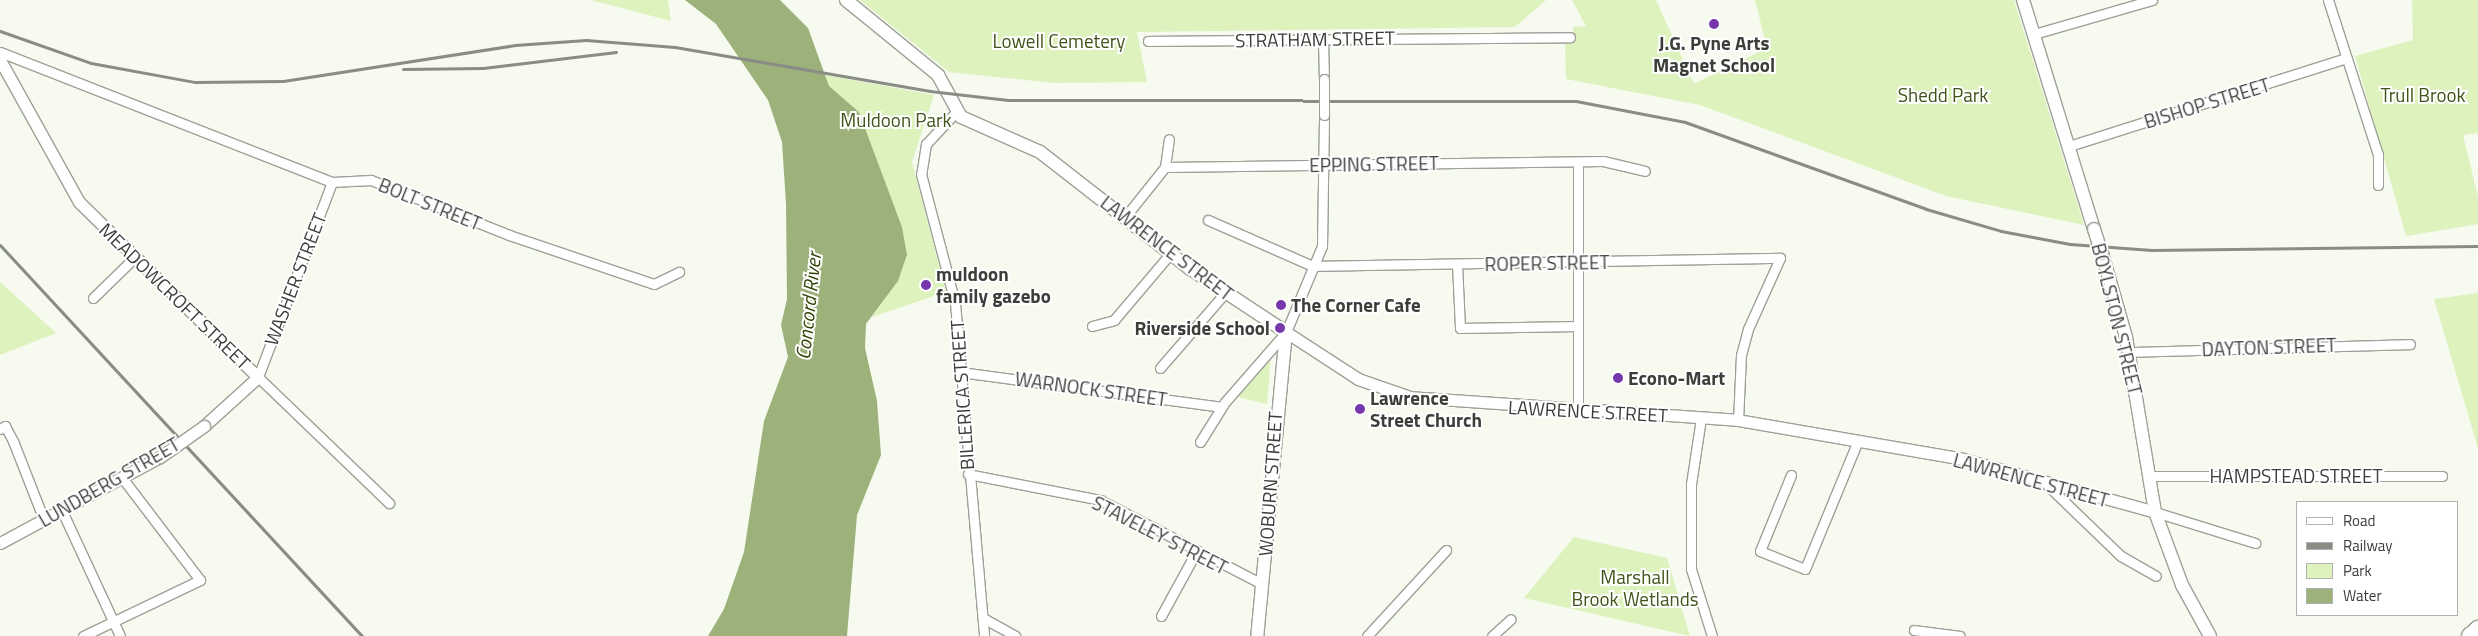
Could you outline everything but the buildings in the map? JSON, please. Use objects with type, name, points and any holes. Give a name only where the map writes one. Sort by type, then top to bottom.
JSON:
[{"type":"highway","points":[[2470,636],[2478,629]]},
{"type":"main road","points":[[846,0],[938,75],[956,112]]},
{"type":"main road","name":"BOYLSTON STREET","points":[[2022,0],[2102,254],[2129,352],[2155,512],[2182,585],[2210,636]]},
{"type":"main road","name":"LAWRENCE STREET","points":[[956,112],[968,122],[1040,152],[1170,254],[1225,293],[1286,332]]},
{"type":"main road","name":"WOBURN STREET","points":[[1257,636],[1286,332]]},
{"type":"street","points":[[2034,34],[2152,0]]},
{"type":"street","points":[[2328,0],[2378,155],[2378,185]]},
{"type":"street","name":"STRATHAM STREET","points":[[1148,41],[1570,37]]},
{"type":"street","points":[[1200,442],[1221,407],[1286,332],[1325,236],[1324,39]]},
{"type":"street","points":[[0,52],[332,182]]},
{"type":"street","name":"BISHOP STREET","points":[[2068,146],[2346,58]]},
{"type":"street","name":"MEADOWCROFT STREET","points":[[0,60],[72,193],[135,257],[389,503]]},
{"type":"street","name":"BILLERICA STREET","points":[[956,112],[931,135],[921,163],[955,303],[968,474],[984,636]]},
{"type":"street","points":[[1125,217],[1165,167],[1169,140]]},
{"type":"street","points":[[1578,162],[1578,411]]},
{"type":"street","name":"EPPING STREET","points":[[1165,167],[1616,162],[1645,171]]},
{"type":"street","name":"BOLT STREET","points":[[332,182],[371,180],[526,241],[654,284],[679,272]]},
{"type":"street","name":"WASHER STREET","points":[[258,377],[332,182]]},
{"type":"street","points":[[1208,220],[1313,266]]},
{"type":"street","points":[[1092,326],[1114,320],[1170,254]]},
{"type":"street","points":[[93,298],[135,257]]},
{"type":"street","name":"ROPER STREET","points":[[1313,266],[1578,264],[1780,258],[1748,329],[1738,420]]},
{"type":"street","points":[[1457,264],[1460,328],[1578,326]]},
{"type":"street","points":[[1160,368],[1225,293]]},
{"type":"street","name":"LAWRENCE STREET","points":[[1286,332],[1358,379],[1410,397],[1578,411],[1738,420],[1857,443],[1963,460],[2155,512]]},
{"type":"street","name":"DAYTON STREET","points":[[2129,352],[2410,344]]},
{"type":"street","name":"WARNOCK STREET","points":[[960,372],[1221,407]]},
{"type":"street","name":"LUNDBERG STREET","points":[[0,543],[123,479],[160,457],[204,426],[258,377]]},
{"type":"street","points":[[1701,418],[1691,484],[1691,569],[1712,636]]},
{"type":"street","points":[[3,428],[44,520]]},
{"type":"street","points":[[1791,475],[1760,551],[1805,569],[1857,443]]},
{"type":"street","name":"STAVELEY STREET","points":[[968,474],[1100,500],[1196,552],[1262,584]]},
{"type":"street","name":"HAMPSTEAD STREET","points":[[2150,476],[2442,476]]},
{"type":"street","points":[[82,636],[200,580],[123,479]]},
{"type":"street","points":[[2043,481],[2121,556],[2156,576]]},
{"type":"street","points":[[62,511],[120,636]]},
{"type":"street","points":[[2155,512],[2255,543]]},
{"type":"street","points":[[1367,636],[1446,550]]},
{"type":"street","points":[[1161,616],[1196,552]]},
{"type":"street","points":[[982,618],[1015,636]]},
{"type":"street","points":[[1492,636],[1511,619]]},
{"type":"street","points":[[1914,630],[1960,636]]},
{"type":"green space","points":[[591,0],[668,0],[671,21]]},
{"type":"green space","name":"Lowell Cemetery","points":[[860,0],[1546,0],[1515,27],[1137,32],[1147,82],[1054,83],[949,72]]},
{"type":"green space","name":"Shedd Park","points":[[1572,0],[1656,0],[1694,84],[1767,48],[1755,0],[2014,0],[2084,225],[1946,196],[1700,105],[1566,79],[1565,44],[1573,44],[1573,27],[1586,26]]},
{"type":"green space","name":"Trull Brook","points":[[2412,0],[2478,0],[2478,133],[2463,135],[2478,197],[2478,224],[2406,236],[2355,56],[2413,40]]},
{"type":"green space","name":"Muldoon Park","points":[[825,75],[934,95],[912,162],[946,292],[872,317],[898,281],[907,256],[902,227],[859,112],[829,86]]},
{"type":"green space","points":[[0,282],[56,333],[0,355]]},
{"type":"green space","points":[[2478,293],[2478,448],[2434,299]]},
{"type":"green space","points":[[1271,355],[1267,404],[1234,396]]},
{"type":"green space","name":"Marshall Brook Wetlands","points":[[1574,537],[1667,558],[1690,636],[1524,598]]},
{"type":"water","name":"Concord River","points":[[685,0],[780,0],[808,28],[829,86],[859,112],[902,227],[907,255],[898,281],[866,324],[865,348],[877,401],[881,455],[857,515],[847,636],[708,636],[724,609],[744,552],[764,421],[788,357],[781,325],[787,299],[786,204],[782,142],[768,100],[716,24]]},
{"type":"railway","points":[[0,31],[91,63],[195,82],[283,81],[515,45],[586,40],[675,47],[930,91],[1008,100],[1576,101],[1685,122],[1926,209],[2001,231],[2070,244],[2152,250],[2478,246]]},
{"type":"railway","points":[[403,69],[483,68],[616,52]]},
{"type":"railway","points":[[0,245],[362,636]]},
{"type":"place","name":"J.G. Pyne Arts Magnet School","points":[[1714,24]]},
{"type":"place","name":"muldoon family gazebo","points":[[926,285]]},
{"type":"place","name":"The Corner Cafe","points":[[1281,305]]},
{"type":"place","name":"Riverside School","points":[[1280,328]]},
{"type":"place","name":"Econo-Mart","points":[[1618,378]]},
{"type":"place","name":"Lawrence Street Church","points":[[1360,409]]}]
